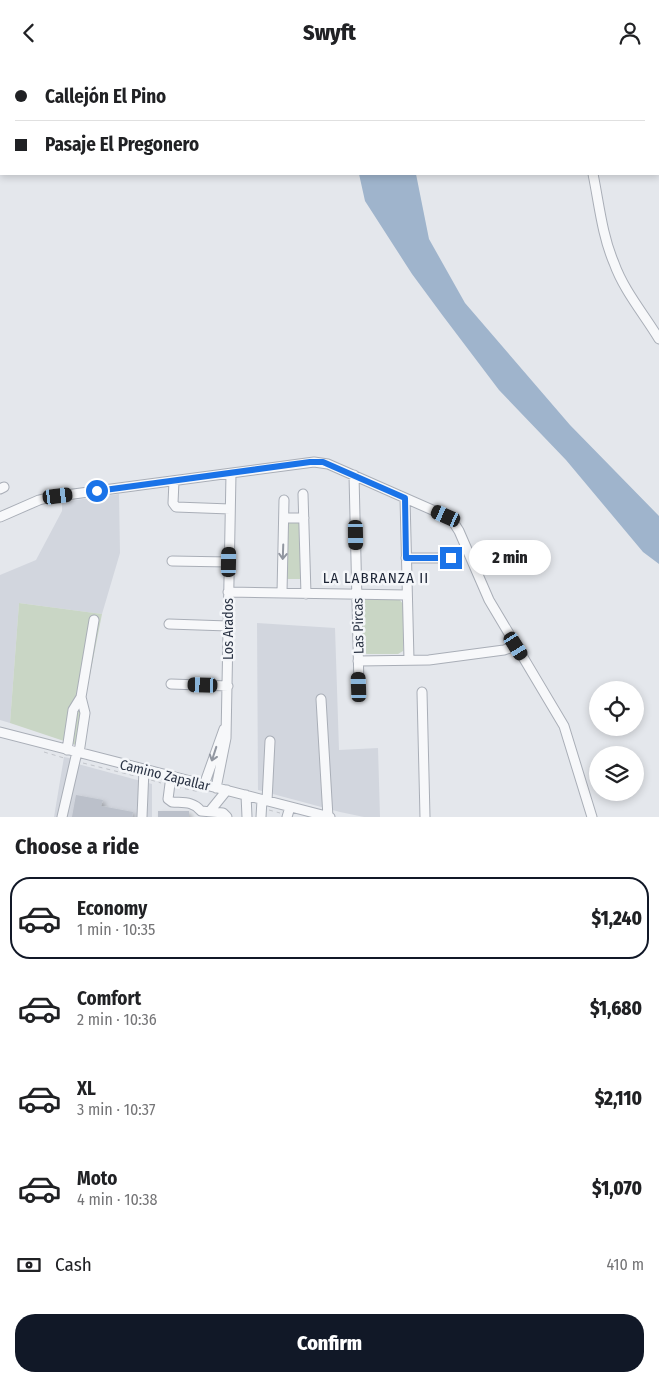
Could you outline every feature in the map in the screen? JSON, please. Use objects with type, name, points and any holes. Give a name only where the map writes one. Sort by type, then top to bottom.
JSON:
[{"type":"street","points":[[593,175],[604,228],[614,263],[630,295],[659,339]]},
{"type":"street","points":[[0,517],[39,500],[51,497],[314,462],[328,463],[446,516],[454,523],[482,588],[564,726],[592,817]]},
{"type":"street","name":"Los Arados","points":[[216,787],[225,747],[228,686],[231,474]]},
{"type":"street","name":"Las Pircas","points":[[354,475],[359,687]]},
{"type":"street","points":[[174,481],[173,503],[176,507],[230,509]]},
{"type":"street","points":[[303,494],[306,594]]},
{"type":"street","points":[[405,498],[409,660]]},
{"type":"street","points":[[282,593],[284,500]]},
{"type":"street","points":[[284,518],[304,518]]},
{"type":"street","points":[[406,558],[451,558]]},
{"type":"street","points":[[172,561],[229,562]]},
{"type":"street","points":[[228,592],[407,595]]},
{"type":"street","points":[[67,750],[74,710],[81,697],[94,620]]},
{"type":"street","points":[[169,624],[228,626]]},
{"type":"street","points":[[358,661],[429,660],[504,650],[516,646]]},
{"type":"street","points":[[171,684],[228,686]]},
{"type":"street","points":[[422,692],[425,817]]},
{"type":"street","points":[[62,817],[78,752],[85,713],[81,697]]},
{"type":"street","points":[[321,699],[329,817]]},
{"type":"street","name":"Los Arados","points":[[204,785],[226,724]]},
{"type":"street","name":"Camino Zapallar","points":[[0,732],[329,817]]},
{"type":"street","points":[[261,817],[270,741]]},
{"type":"street","points":[[142,817],[144,769]]},
{"type":"street","points":[[171,776],[168,799],[172,802],[190,803],[197,806],[203,813],[223,813],[227,817]]},
{"type":"street","points":[[203,813],[227,790]]},
{"type":"street","points":[[246,795],[247,817]]},
{"type":"street","points":[[287,817],[290,807]]},
{"type":"shaded area","points":[[119,494],[120,553],[102,614],[19,603],[10,723],[0,720],[0,575],[36,560],[62,511],[62,502]]},
{"type":"shaded area","points":[[257,623],[335,628],[339,750],[378,748],[380,817],[364,817],[340,812],[258,790]]},
{"type":"shaded area","points":[[64,757],[79,760],[78,764],[152,784],[152,817],[54,817]]},
{"type":"green space","points":[[290,521],[300,523],[302,579],[285,579],[287,529]]},
{"type":"green space","points":[[365,599],[399,599],[403,604],[403,651],[398,654],[364,653],[362,650],[361,606]]},
{"type":"green space","points":[[19,603],[102,614],[76,745],[10,723]]},
{"type":"water","points":[[359,175],[416,175],[429,239],[465,303],[570,425],[659,516],[659,564],[643,552],[566,460],[499,390],[412,274],[365,201]]},
{"type":"building","points":[[76,795],[103,800],[101,806],[133,812],[132,817],[72,817]]},
{"type":"building","points":[[158,811],[189,811],[189,817],[158,817]]},
{"type":"district","name":"LA LABRANZA II","points":[[376,578]]},
{"type":"route","points":[[97,491],[310,462],[323,462],[405,498],[406,558],[451,558]]}]
